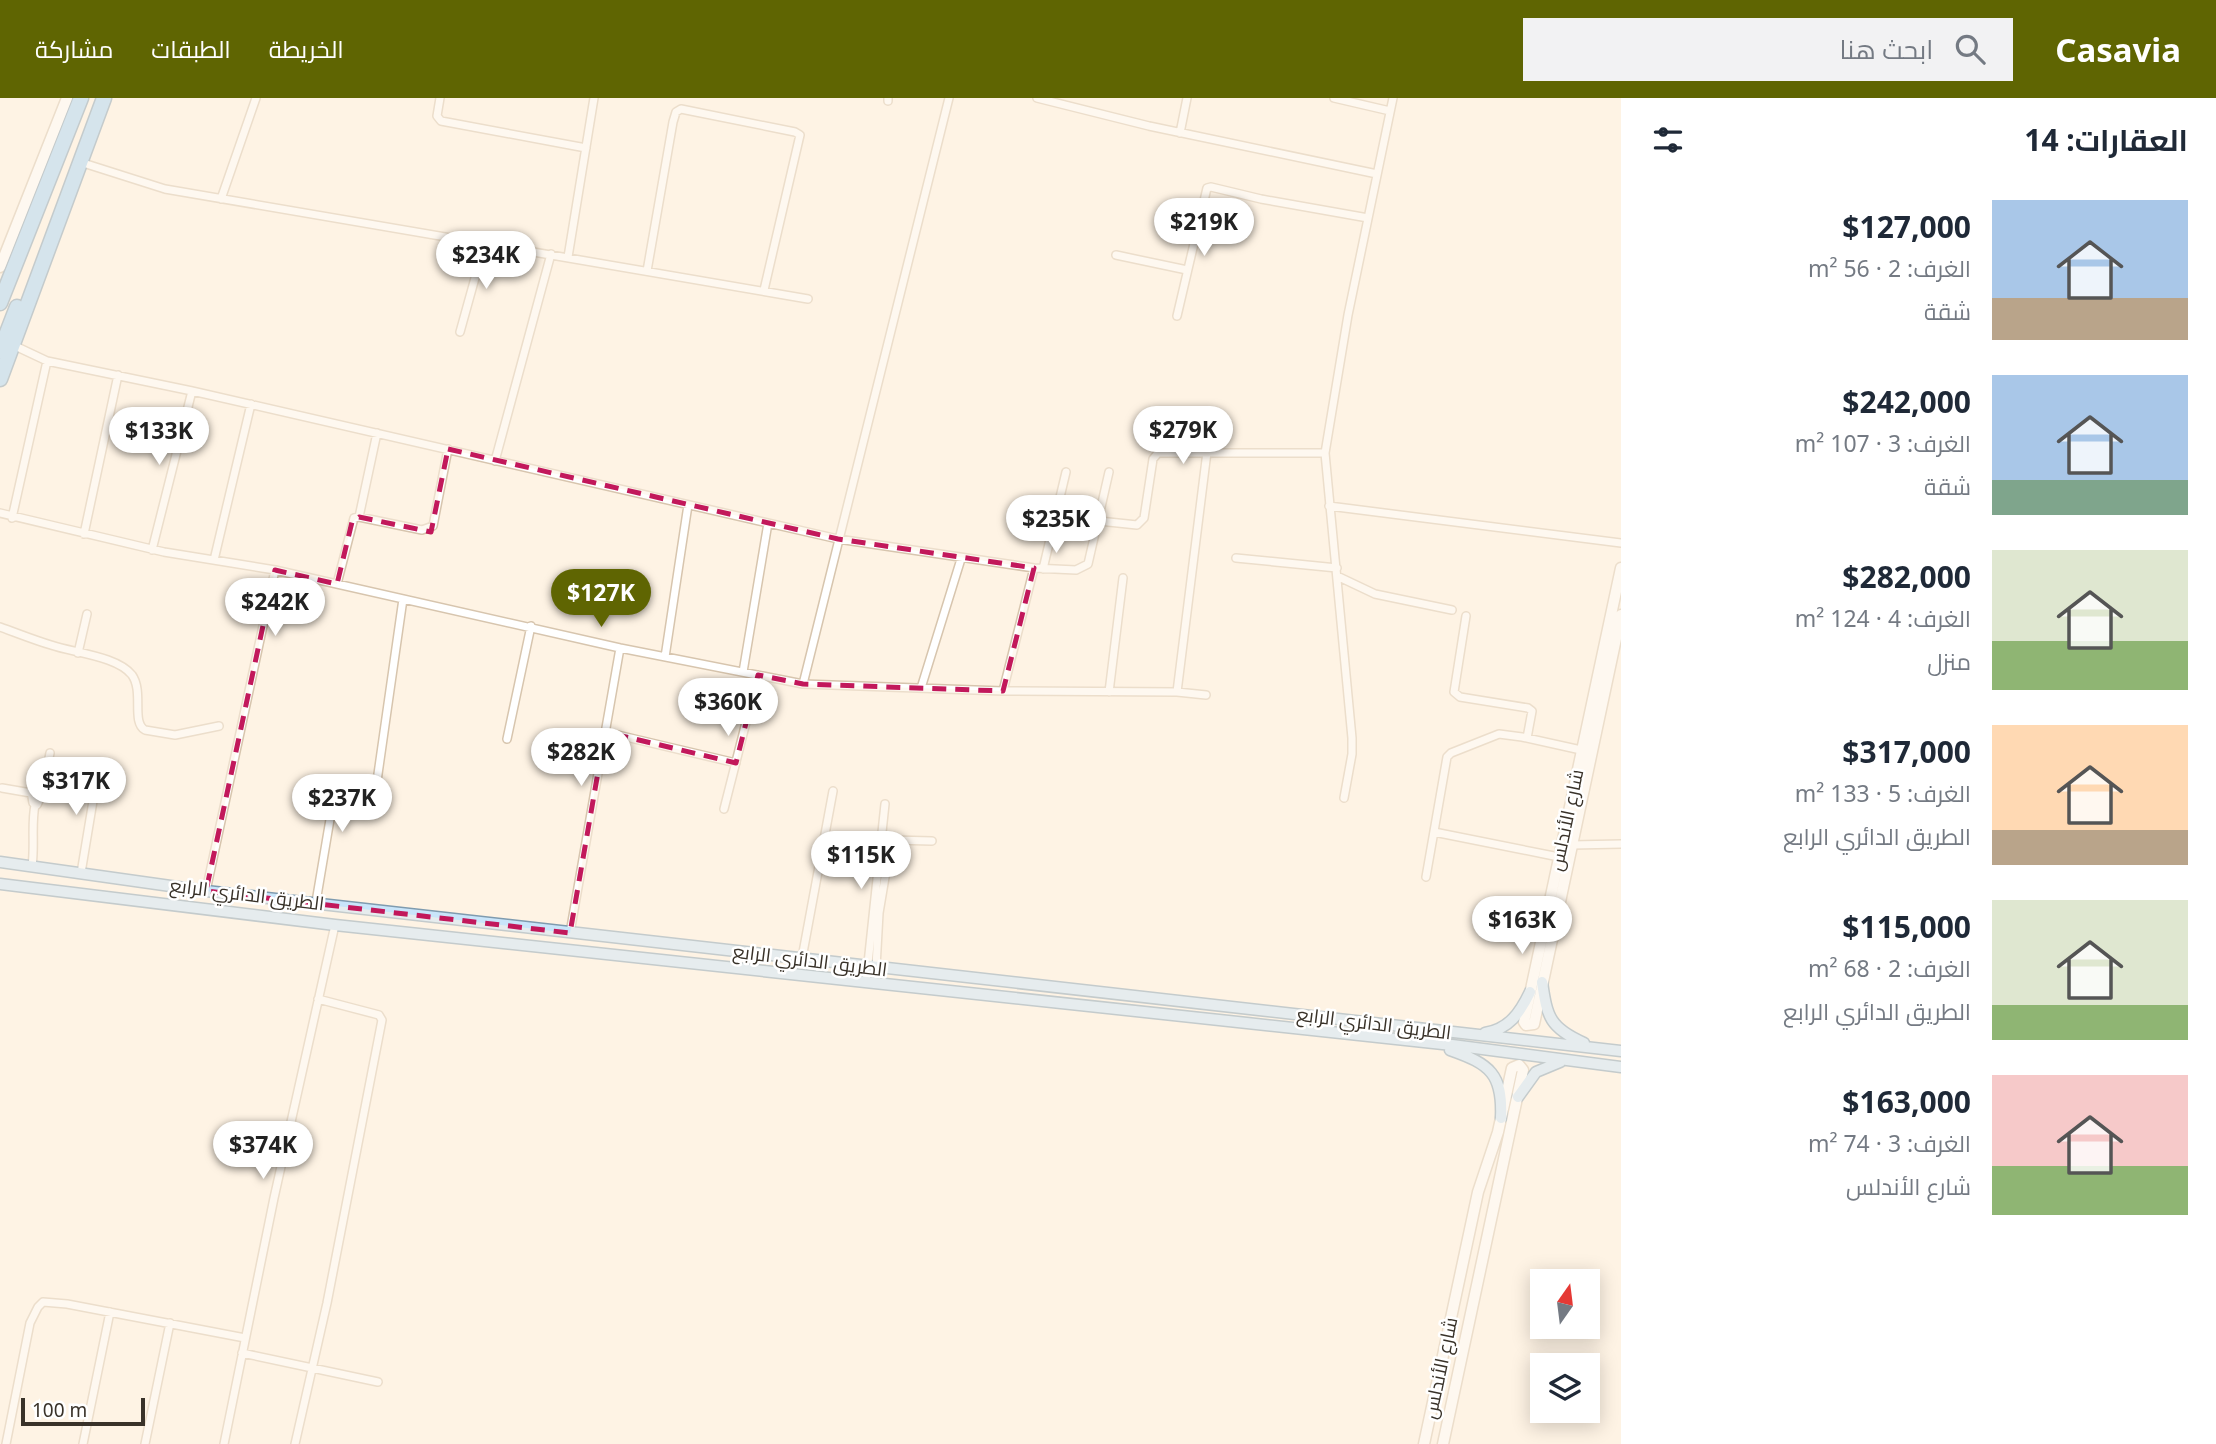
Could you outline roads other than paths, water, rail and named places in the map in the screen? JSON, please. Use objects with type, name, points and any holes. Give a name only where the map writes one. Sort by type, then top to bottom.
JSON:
[{"type":"highway","points":[[0,303],[81,98]]},
{"type":"highway","points":[[0,379],[7,348],[104,98]]},
{"type":"main road","points":[[0,267],[67,98]]},
{"type":"main road","name":"شارع الأندلس","points":[[1621,568],[1581,750],[1580,777],[1572,845],[1534,1024],[1526,1025],[1524,1022],[1559,857],[1580,777],[1621,615]]},
{"type":"main road","name":"الطريق الدائري الرابع","points":[[0,862],[206,891],[1621,1051]]},
{"type":"main road","name":"الطريق الدائري الرابع","points":[[0,884],[335,925],[1431,1043],[1621,1067]]},
{"type":"main road","points":[[620,956],[628,948],[625,939]]},
{"type":"main road","points":[[1542,982],[1548,1014],[1553,1024],[1562,1032],[1596,1048]]},
{"type":"main road","points":[[1475,1035],[1494,1031],[1507,1024],[1518,1014],[1530,992]]},
{"type":"main road","points":[[1431,1043],[1475,1059],[1491,1071],[1500,1088],[1501,1118]]},
{"type":"main road","points":[[1518,1097],[1536,1072],[1565,1060]]},
{"type":"main road","name":"شارع الأندلس","points":[[1424,1444],[1481,1180],[1494,1146],[1512,1068],[1519,1065],[1524,1070],[1443,1444]]},
{"type":"main road","points":[[1462,1266],[1480,1270]]},
{"type":"street","points":[[221,199],[256,98]]},
{"type":"street","points":[[440,98],[437,116],[441,121],[586,148]]},
{"type":"street","points":[[568,257],[594,98]]},
{"type":"street","points":[[803,684],[949,98]]},
{"type":"street","points":[[1037,98],[1377,174]]},
{"type":"street","points":[[1180,132],[1187,98]]},
{"type":"street","points":[[1334,98],[1390,111]]},
{"type":"street","points":[[1344,798],[1352,754],[1325,453],[1348,315],[1393,98]]},
{"type":"street","points":[[647,271],[673,122],[676,112],[681,109],[800,135],[764,290]]},
{"type":"street","points":[[79,162],[165,189],[808,299]]},
{"type":"street","points":[[1177,316],[1205,191],[1211,187],[1367,218]]},
{"type":"street","points":[[460,332],[485,242]]},
{"type":"street","points":[[495,461],[551,254]]},
{"type":"street","points":[[1116,255],[1187,270]]},
{"type":"street","points":[[7,348],[47,361],[118,374],[838,539],[1034,568],[1076,570],[1088,564],[1109,472]]},
{"type":"street","points":[[12,518],[47,361]]},
{"type":"street","points":[[84,534],[118,374]]},
{"type":"street","points":[[152,550],[192,391]]},
{"type":"street","points":[[214,560],[251,404]]},
{"type":"street","points":[[359,517],[377,433]]},
{"type":"street","points":[[337,583],[354,518],[429,529],[435,519],[448,449]]},
{"type":"street","points":[[1177,692],[1207,452]]},
{"type":"street","points":[[1099,521],[1137,525],[1141,523],[1144,519],[1153,459],[1158,453],[1325,453]]},
{"type":"street","points":[[1043,569],[1066,472]]},
{"type":"street","points":[[666,657],[688,505]]},
{"type":"street","points":[[1329,506],[1621,543]]},
{"type":"street","points":[[0,513],[152,550],[275,570],[620,648],[803,684],[1003,691],[1177,692],[1206,695]]},
{"type":"street","points":[[743,672],[768,523]]},
{"type":"street","points":[[1236,558],[1337,572],[1375,594],[1451,610]]},
{"type":"street","points":[[922,688],[961,559]]},
{"type":"street","points":[[1003,691],[1034,568]]},
{"type":"street","points":[[206,891],[275,570]]},
{"type":"street","points":[[1109,692],[1122,578]]},
{"type":"street","points":[[377,781],[403,599]]},
{"type":"street","points":[[78,653],[88,614]]},
{"type":"street","points":[[1466,616],[1454,692],[1460,698],[1528,708],[1532,711],[1532,716],[1527,738]]},
{"type":"street","points":[[507,739],[531,626]]},
{"type":"street","points":[[0,627],[78,653],[113,661],[133,676],[139,692],[138,722],[141,728],[154,733],[174,735],[219,726]]},
{"type":"street","points":[[570,933],[620,648]]},
{"type":"street","points":[[724,809],[758,675]]},
{"type":"street","points":[[605,732],[736,763]]},
{"type":"street","points":[[1426,877],[1447,757],[1451,753],[1499,734],[1581,750]]},
{"type":"street","points":[[35,805],[39,803],[50,753]]},
{"type":"street","points":[[81,873],[99,765]]},
{"type":"street","points":[[316,902],[336,784],[365,783]]},
{"type":"street","points":[[32,866],[35,805],[31,793],[34,785],[43,787]]},
{"type":"street","points":[[2,788],[31,793]]},
{"type":"street","points":[[802,958],[833,790]]},
{"type":"street","points":[[872,967],[885,804]]},
{"type":"street","points":[[1434,832],[1559,857]]},
{"type":"street","points":[[866,982],[872,967],[891,842],[932,841]]},
{"type":"street","points":[[1572,845],[1621,844]]},
{"type":"street","points":[[224,1444],[335,925]]},
{"type":"street","points":[[296,1444],[382,1020],[379,1015],[318,999]]},
{"type":"street","points":[[6,1444],[30,1323],[43,1302],[245,1338]]},
{"type":"street","points":[[83,1444],[110,1312]]},
{"type":"street","points":[[145,1444],[170,1323]]},
{"type":"street","points":[[242,1353],[378,1382]]}]
